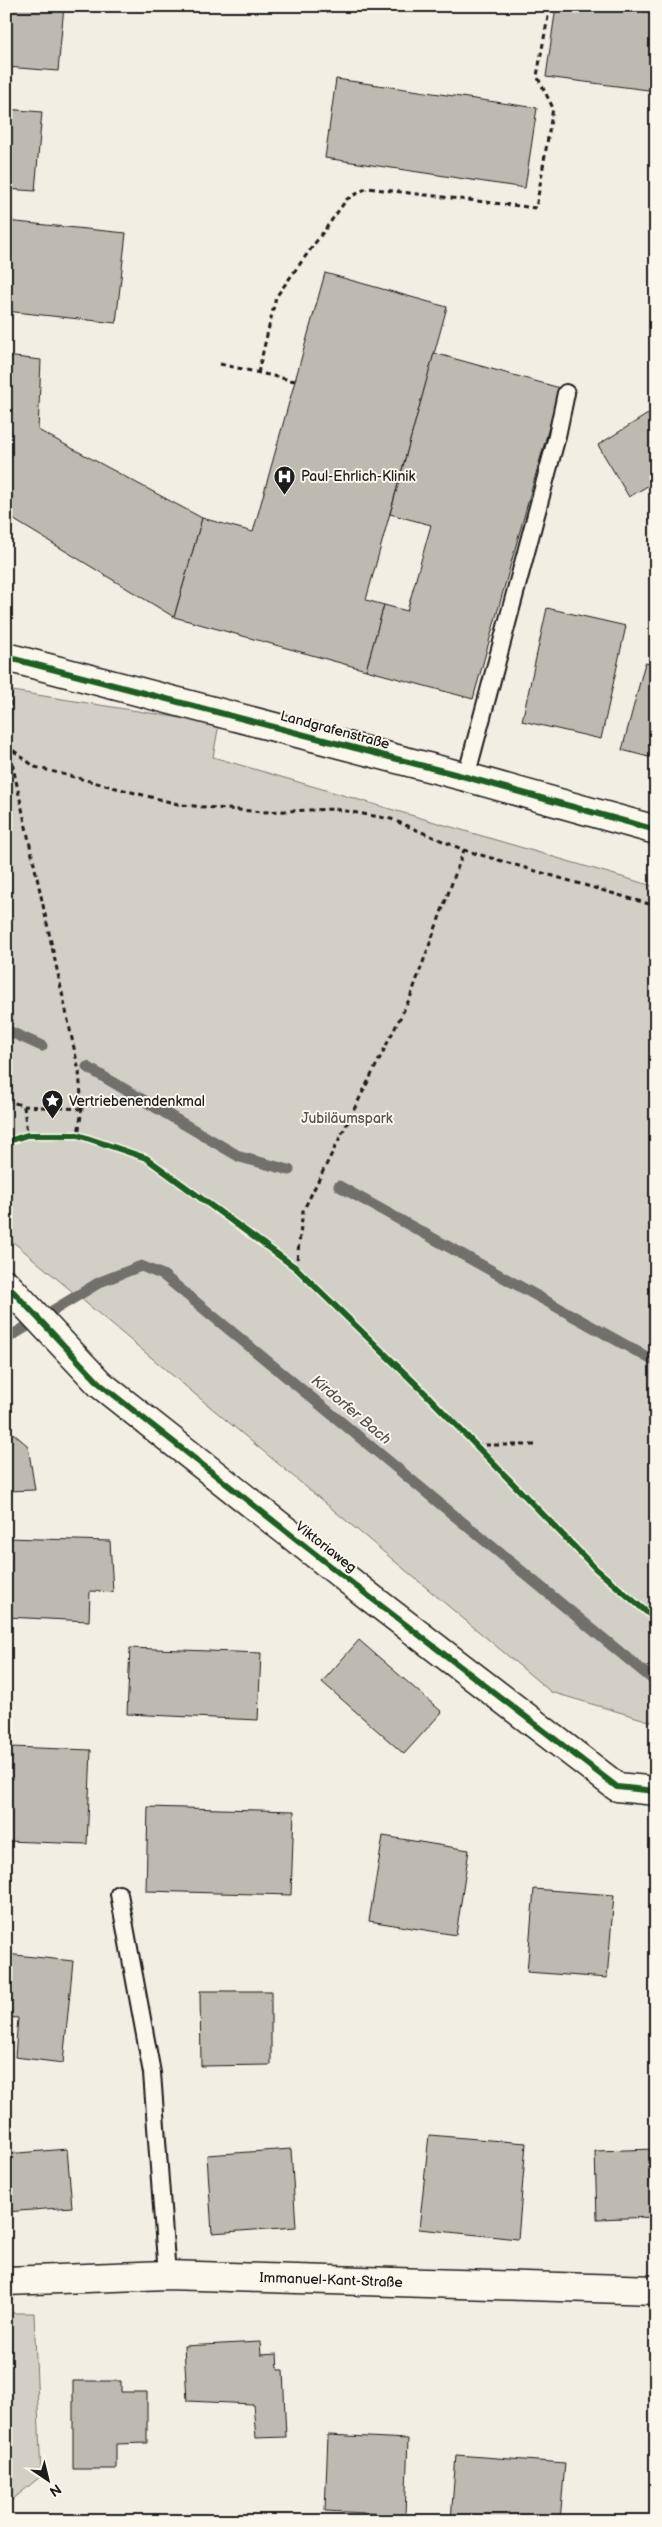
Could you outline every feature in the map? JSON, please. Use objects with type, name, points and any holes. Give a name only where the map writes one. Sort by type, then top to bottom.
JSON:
[{"type":"street","name":"Landgrafenstraße","points":[[10,658],[466,777],[656,830]]},
{"type":"street","name":"Viktoriaweg","points":[[6,1284],[100,1384],[289,1534],[617,1787],[656,1791]]},
{"type":"street","name":"Immanuel-Kant-Straße","points":[[6,2281],[167,2275],[656,2290]]},
{"type":"lane","points":[[466,777],[558,436],[566,393]]},
{"type":"lane","points":[[119,1894],[152,2073],[167,2275]]},
{"type":"path","points":[[258,373],[276,297],[347,198],[367,188],[536,208],[552,108],[537,76],[550,6]]},
{"type":"path","points":[[220,364],[295,381]]},
{"type":"path","points":[[10,658],[7,744],[80,1071],[82,1109],[78,1135]]},
{"type":"path","points":[[7,744],[36,767],[182,805],[262,812],[335,809],[391,819],[464,850],[656,906]]},
{"type":"path","points":[[296,1268],[303,1211],[410,998],[464,850]]},
{"type":"path","points":[[6,1100],[24,1106],[82,1109]]},
{"type":"path","points":[[24,1106],[27,1135]]},
{"type":"path","points":[[476,1445],[535,1445]]},
{"type":"green space","name":"Jubiläumspark","points":[[6,690],[219,724],[213,757],[656,887],[656,1723],[551,1692],[6,1236]]},
{"type":"green space","points":[[6,2313],[34,2313],[41,2476],[6,2505]]},
{"type":"building","points":[[6,6],[64,6],[58,71],[6,67]]},
{"type":"building","points":[[556,6],[605,6],[656,13],[656,91],[546,77]]},
{"type":"building","points":[[336,79],[537,108],[525,188],[325,158]]},
{"type":"building","points":[[6,109],[42,112],[35,191],[6,189]]},
{"type":"building","points":[[6,221],[126,233],[116,323],[6,311]]},
{"type":"building","name":"Paul-Ehrlich-Klinik","points":[[325,273],[447,307],[366,600],[384,605],[366,670],[174,617],[202,518],[253,532]]},
{"type":"building","name":"Paul-Ehrlich-Klinik","points":[[434,353],[560,388],[473,699],[366,670],[384,605],[407,611],[431,525],[390,514]]},
{"type":"building","points":[[6,356],[41,360],[38,430],[202,518],[174,617],[6,515]]},
{"type":"building","points":[[656,409],[656,481],[629,497],[598,445]]},
{"type":"building","points":[[547,608],[626,626],[601,739],[522,721]]},
{"type":"building","points":[[645,663],[656,665],[656,759],[622,750]]},
{"type":"building","points":[[6,1427],[28,1446],[35,1490],[6,1491]]},
{"type":"building","points":[[6,1538],[110,1541],[113,1592],[90,1591],[89,1621],[6,1617]]},
{"type":"building","points":[[359,1640],[442,1712],[404,1754],[322,1682]]},
{"type":"building","points":[[130,1648],[261,1653],[258,1720],[127,1714]]},
{"type":"building","points":[[11,1747],[91,1750],[87,1844],[6,1841]]},
{"type":"building","points":[[148,1807],[294,1811],[291,1895],[146,1891]]},
{"type":"building","points":[[383,1836],[469,1850],[456,1935],[369,1921]]},
{"type":"building","points":[[534,1889],[614,1895],[607,1978],[527,1972]]},
{"type":"building","points":[[6,1954],[73,1961],[63,2063],[15,2057],[18,2018],[6,2017]]},
{"type":"building","points":[[200,1991],[271,1991],[271,2065],[201,2066]]},
{"type":"building","points":[[429,2135],[526,2143],[518,2239],[419,2229]]},
{"type":"building","points":[[67,2149],[72,2207],[6,2212],[6,2154]]},
{"type":"building","points":[[291,2149],[296,2227],[212,2233],[207,2155]]},
{"type":"building","points":[[656,2149],[656,2217],[597,2219],[595,2151]]},
{"type":"building","points":[[260,2342],[261,2355],[277,2354],[278,2370],[283,2370],[286,2437],[256,2438],[253,2404],[187,2401],[184,2346]]},
{"type":"building","points":[[73,2381],[121,2381],[121,2392],[147,2392],[147,2443],[116,2444],[116,2469],[73,2469]]},
{"type":"building","points":[[328,2435],[408,2439],[405,2515],[325,2511]]},
{"type":"building","points":[[456,2455],[565,2463],[560,2521],[451,2520]]},
{"type":"waterway","name":"Kirdorfer Bach","points":[[6,1030],[42,1046]]},
{"type":"waterway","name":"Kirdorfer Bach","points":[[87,1067],[240,1157],[289,1170]]},
{"type":"waterway","name":"Kirdorfer Bach","points":[[339,1186],[656,1362]]},
{"type":"waterway","name":"Kirdorfer Bach","points":[[6,1339],[100,1282],[141,1266],[163,1275],[656,1682]]},
{"type":"cycle path","points":[[6,657],[466,777],[656,830]]},
{"type":"cycle path","points":[[6,1142],[27,1135],[78,1135],[146,1158],[296,1268],[422,1390],[596,1569],[656,1620]]},
{"type":"cycle path","points":[[6,1284],[100,1384],[371,1598],[617,1787],[656,1791]]},
{"type":"place","name":"Paul-Ehrlich-Klinik","points":[[285,495]]},
{"type":"place","name":"Vertriebenendenkmal","points":[[53,1120]]}]
